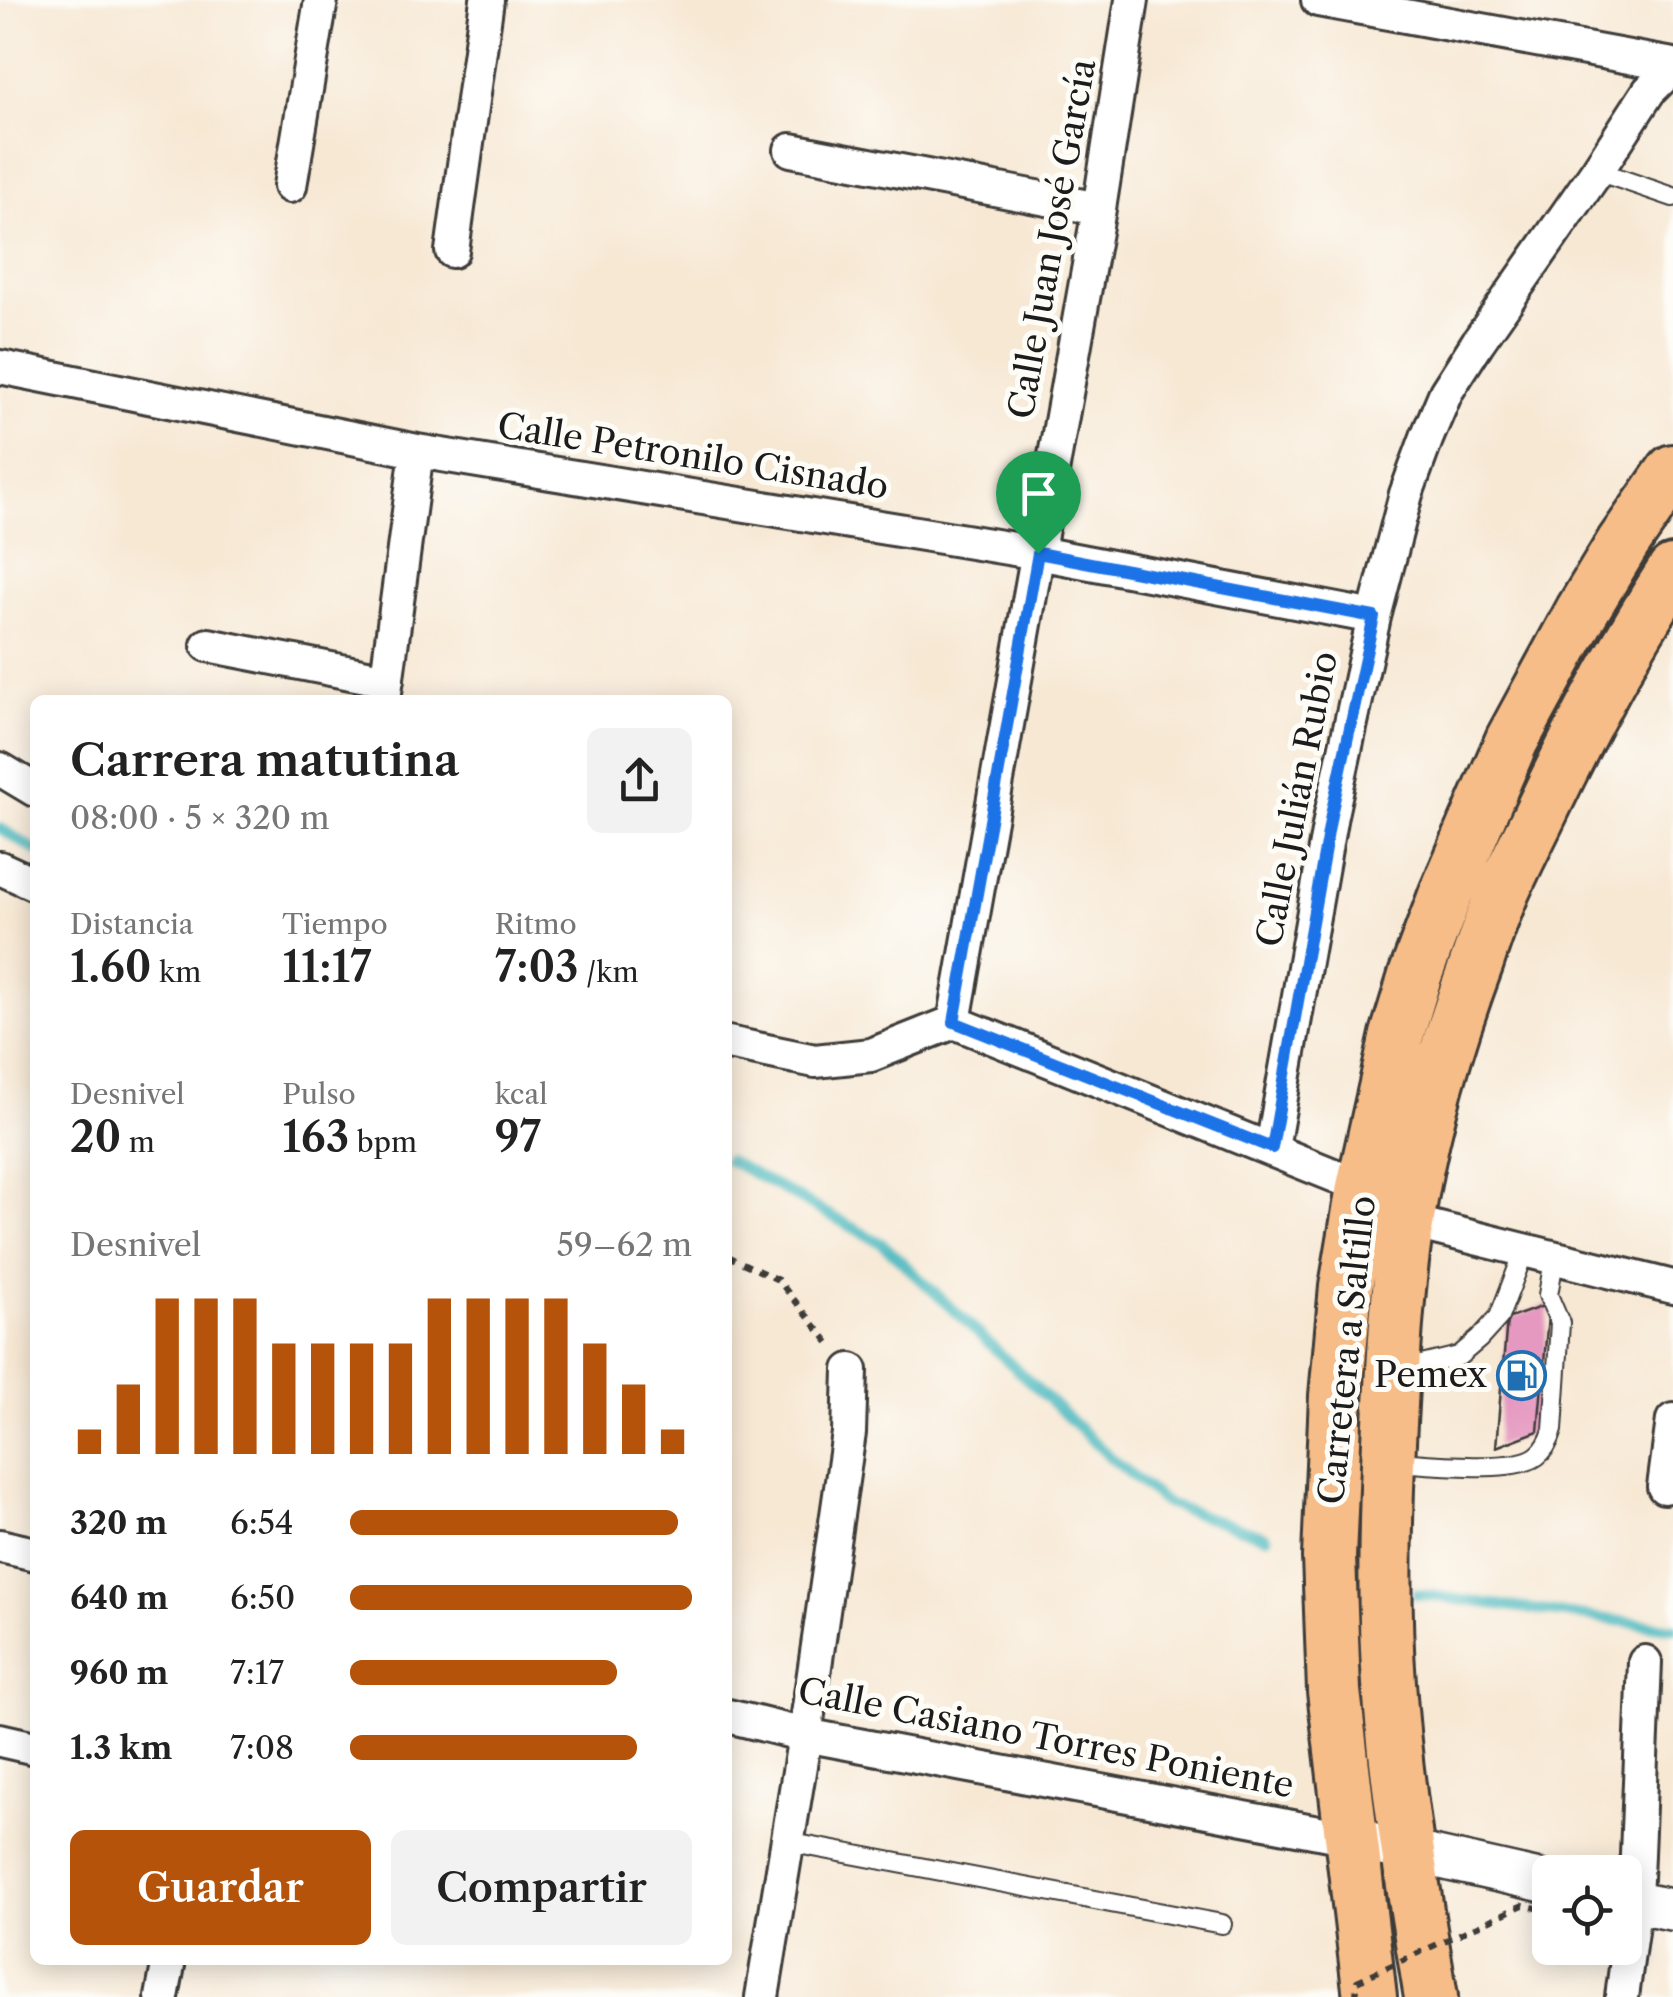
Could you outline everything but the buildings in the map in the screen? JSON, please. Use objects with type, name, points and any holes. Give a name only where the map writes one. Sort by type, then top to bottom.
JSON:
[{"type":"main road","name":"Carretera a Saltillo","points":[[1370,1997],[1334,1691],[1328,1558],[1344,1305],[1363,1186],[1397,1035],[1416,976],[1446,893],[1512,740],[1622,543],[1673,471]]},
{"type":"main road","name":"Carretera a Saltillo","points":[[1431,1997],[1407,1850],[1389,1684],[1385,1555],[1393,1372],[1407,1221],[1445,1058],[1502,894],[1600,696],[1634,632],[1673,572]]},
{"type":"street","points":[[290,186],[321,0]]},
{"type":"street","points":[[452,251],[488,0]]},
{"type":"street","name":"Calle Juan José García","points":[[954,1022],[1099,210],[1132,0]]},
{"type":"street","points":[[1318,0],[1673,66]]},
{"type":"street","name":"Calle Julián Rubio","points":[[1272,1148],[1331,815],[1374,617],[1406,494],[1426,437],[1446,392],[1648,90],[1673,66]]},
{"type":"street","points":[[792,150],[1099,210]]},
{"type":"street","name":"Calle Petronilo Cisnado","points":[[0,367],[417,451],[1038,553],[1374,617]]},
{"type":"street","points":[[208,645],[386,690],[417,451]]},
{"type":"street","points":[[0,769],[30,787]]},
{"type":"street","points":[[0,868],[30,882]]},
{"type":"street","points":[[732,1044],[815,1061],[871,1055],[954,1022],[1363,1186]]},
{"type":"street","points":[[1407,1221],[1673,1287]]},
{"type":"street","points":[[762,1997],[849,1432],[851,1370]]},
{"type":"street","points":[[1664,1487],[1673,1420]]},
{"type":"street","points":[[0,1546],[30,1553]]},
{"type":"street","points":[[1622,1997],[1644,1904],[1645,1662]]},
{"type":"street","name":"Calle Casiano Torres Poniente","points":[[732,1717],[1350,1838]]},
{"type":"street","points":[[0,1740],[30,1747]]},
{"type":"street","points":[[1350,1838],[1532,1879]]},
{"type":"street","points":[[162,1997],[169,1965]]},
{"type":"lane","points":[[1597,171],[1673,198]]},
{"type":"lane","points":[[1393,1372],[1459,1356],[1499,1317],[1539,1256]]},
{"type":"lane","points":[[1388,1462],[1506,1466],[1538,1456],[1549,1442],[1560,1322],[1548,1295],[1539,1256]]},
{"type":"lane","points":[[787,1842],[1222,1924]]},
{"type":"path","points":[[732,1258],[778,1280],[851,1370]]},
{"type":"path","points":[[1356,1997],[1357,1980],[1524,1905],[1532,1907]]},
{"type":"waterway","points":[[0,828],[30,847]]},
{"type":"waterway","points":[[732,1162],[883,1244],[1109,1456],[1166,1504],[1267,1537]]},
{"type":"waterway","points":[[1417,1594],[1673,1628]]},
{"type":"place","name":"Pemex","points":[[1522,1375]]},
{"type":"route","points":[[1038,553],[1374,617],[1331,815],[1272,1148],[954,1022],[1038,553]]}]
